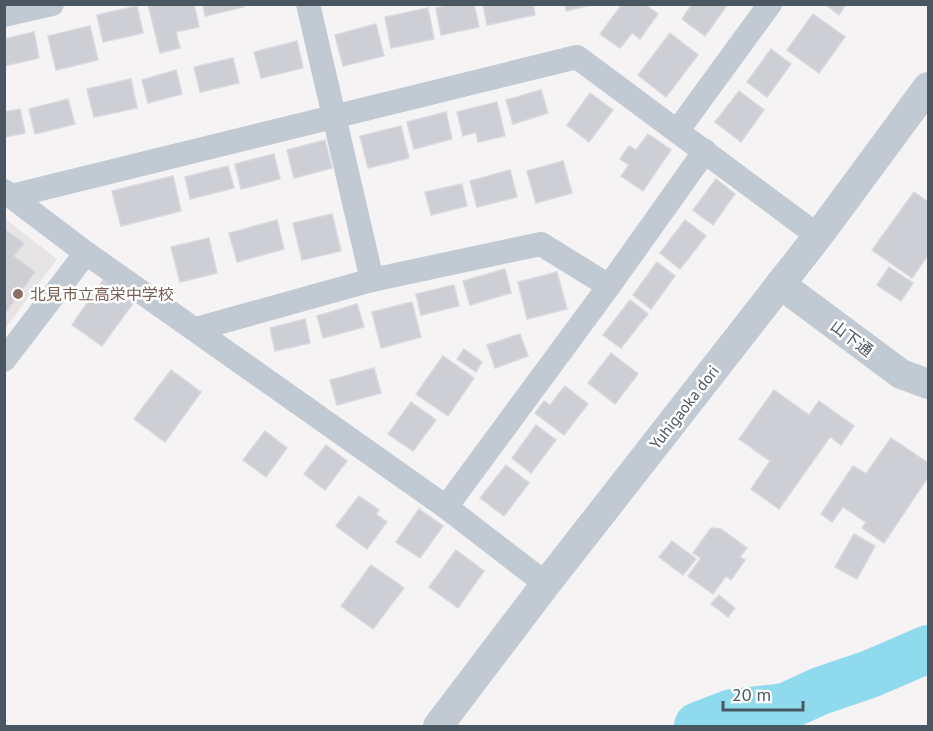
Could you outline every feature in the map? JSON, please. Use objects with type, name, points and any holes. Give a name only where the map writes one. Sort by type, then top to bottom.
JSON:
[{"type":"street","points":[[4,15],[52,4]]},
{"type":"street","points":[[308,4],[372,280]]},
{"type":"street","points":[[678,130],[770,4]]},
{"type":"street","points":[[8,193],[577,57],[818,236]]},
{"type":"street","name":"Yuhigaoka dori","points":[[438,726],[818,236],[928,87]]},
{"type":"street","points":[[446,507],[705,151]]},
{"type":"street","points":[[8,193],[86,253],[446,507],[546,584]]},
{"type":"street","points":[[196,329],[372,280],[541,244],[609,286]]},
{"type":"street","points":[[4,360],[86,253]]},
{"type":"street","name":"山下通","points":[[780,284],[901,374],[928,384]]},
{"type":"shaded area","name":"北見市立高栄中学校","points":[[4,218],[57,259],[5,329],[4,329]]},
{"type":"building","points":[[148,4],[194,4],[199,27],[176,32],[180,48],[160,53]]},
{"type":"building","points":[[203,4],[243,4],[244,7],[205,16]]},
{"type":"building","points":[[452,4],[474,4],[479,27],[441,35],[436,8]]},
{"type":"building","points":[[483,4],[533,4],[535,15],[487,25]]},
{"type":"building","points":[[565,4],[595,4],[566,11]]},
{"type":"building","points":[[622,4],[644,4],[658,14],[640,39],[632,33],[620,48],[600,34]]},
{"type":"building","points":[[692,4],[728,4],[705,36],[682,19]]},
{"type":"building","points":[[825,4],[846,4],[839,15]]},
{"type":"building","points":[[137,6],[143,33],[103,42],[97,15]]},
{"type":"building","points":[[428,8],[434,39],[391,48],[385,17]]},
{"type":"building","points":[[813,14],[845,37],[819,73],[787,50]]},
{"type":"building","points":[[376,24],[384,56],[343,66],[335,35]]},
{"type":"building","points":[[90,26],[98,60],[56,70],[48,36]]},
{"type":"building","points":[[34,32],[39,58],[4,66],[4,39]]},
{"type":"building","points":[[670,33],[698,55],[666,97],[638,75]]},
{"type":"building","points":[[297,41],[303,68],[261,78],[254,52]]},
{"type":"building","points":[[771,49],[791,64],[767,97],[747,82]]},
{"type":"building","points":[[233,58],[239,83],[200,92],[194,67]]},
{"type":"building","points":[[176,70],[182,94],[148,103],[142,80]]},
{"type":"building","points":[[131,79],[137,108],[94,117],[87,89]]},
{"type":"building","points":[[541,90],[548,113],[513,124],[506,100]]},
{"type":"building","points":[[739,91],[764,110],[741,142],[715,122]]},
{"type":"building","points":[[590,93],[613,110],[589,142],[567,125]]},
{"type":"building","points":[[68,99],[75,124],[35,134],[29,109]]},
{"type":"building","points":[[497,102],[505,136],[478,142],[476,132],[463,136],[457,112]]},
{"type":"building","points":[[20,109],[25,133],[4,137],[4,112]]},
{"type":"building","points":[[446,112],[452,139],[414,149],[407,122]]},
{"type":"building","points":[[401,126],[409,158],[368,168],[360,136]]},
{"type":"building","points":[[648,134],[671,150],[643,191],[621,176],[629,165],[620,159],[629,146],[636,150]]},
{"type":"building","points":[[325,140],[332,168],[294,178],[287,150]]},
{"type":"building","points":[[274,154],[280,179],[241,189],[235,164]]},
{"type":"building","points":[[563,161],[572,193],[536,203],[527,171]]},
{"type":"building","points":[[228,166],[234,188],[190,199],[185,177]]},
{"type":"building","points":[[510,170],[517,197],[477,207],[470,181]]},
{"type":"building","points":[[173,176],[181,211],[121,226],[112,191]]},
{"type":"building","points":[[716,179],[735,194],[713,225],[693,210]]},
{"type":"building","points":[[462,184],[467,206],[431,215],[425,192]]},
{"type":"building","points":[[914,192],[928,202],[928,255],[912,278],[872,250]]},
{"type":"building","points":[[332,214],[341,251],[302,260],[293,223]]},
{"type":"building","points":[[277,220],[284,249],[237,262],[229,233]]},
{"type":"building","points":[[685,220],[706,236],[680,269],[660,253]]},
{"type":"building","points":[[5,230],[24,243],[14,256],[35,272],[4,315]]},
{"type":"building","points":[[209,238],[217,273],[180,282],[171,247]]},
{"type":"building","points":[[657,262],[675,276],[651,309],[633,295]]},
{"type":"building","points":[[889,267],[913,283],[901,301],[877,285]]},
{"type":"building","points":[[505,269],[511,293],[470,305],[463,281]]},
{"type":"building","points":[[557,272],[567,309],[527,319],[518,282]]},
{"type":"building","points":[[103,280],[134,302],[102,346],[72,325]]},
{"type":"building","points":[[454,285],[459,306],[421,315],[416,294]]},
{"type":"building","points":[[630,300],[648,314],[621,348],[603,335]]},
{"type":"building","points":[[412,302],[421,337],[381,348],[372,312]]},
{"type":"building","points":[[357,304],[364,327],[323,338],[317,316]]},
{"type":"building","points":[[305,319],[310,343],[275,351],[270,328]]},
{"type":"building","points":[[520,334],[528,356],[495,368],[487,345]]},
{"type":"building","points":[[464,349],[482,362],[476,372],[457,359]]},
{"type":"building","points":[[611,353],[638,374],[615,404],[588,383]]},
{"type":"building","points":[[443,356],[474,378],[448,416],[416,394]]},
{"type":"building","points":[[374,368],[381,393],[337,405],[330,380]]},
{"type":"building","points":[[171,370],[201,392],[165,442],[134,419]]},
{"type":"building","points":[[565,386],[588,404],[564,435],[535,413],[544,401],[550,405]]},
{"type":"building","points":[[774,390],[809,415],[819,401],[854,426],[841,445],[830,437],[779,509],[751,489],[770,461],[739,439]]},
{"type":"building","points":[[411,402],[436,420],[413,451],[388,434]]},
{"type":"building","points":[[536,425],[556,440],[531,473],[512,458]]},
{"type":"building","points":[[265,431],[287,448],[266,477],[243,460]]},
{"type":"building","points":[[891,438],[928,463],[928,477],[884,543],[862,528],[866,522],[843,507],[832,522],[821,514],[853,466],[866,474]]},
{"type":"building","points":[[326,445],[347,461],[325,490],[304,474]]},
{"type":"building","points":[[506,465],[529,483],[504,516],[480,498]]},
{"type":"building","points":[[359,496],[379,510],[376,514],[387,522],[367,549],[336,526]]},
{"type":"building","points":[[419,509],[443,526],[420,558],[396,542]]},
{"type":"building","points":[[711,528],[721,529],[747,548],[740,557],[745,560],[731,580],[726,576],[713,594],[688,576],[701,558],[693,553]]},
{"type":"building","points":[[854,534],[875,546],[857,579],[835,567]]},
{"type":"building","points":[[672,541],[696,559],[683,575],[659,557]]},
{"type":"building","points":[[456,550],[484,571],[458,608],[429,587]]},
{"type":"building","points":[[371,565],[404,588],[373,629],[341,606]]},
{"type":"building","points":[[719,595],[735,608],[728,617],[711,604]]},
{"type":"waterway","points":[[698,726],[732,713],[785,707],[928,649]]},
{"type":"place","name":"北見市立高栄中学校","points":[[18,294]]}]
